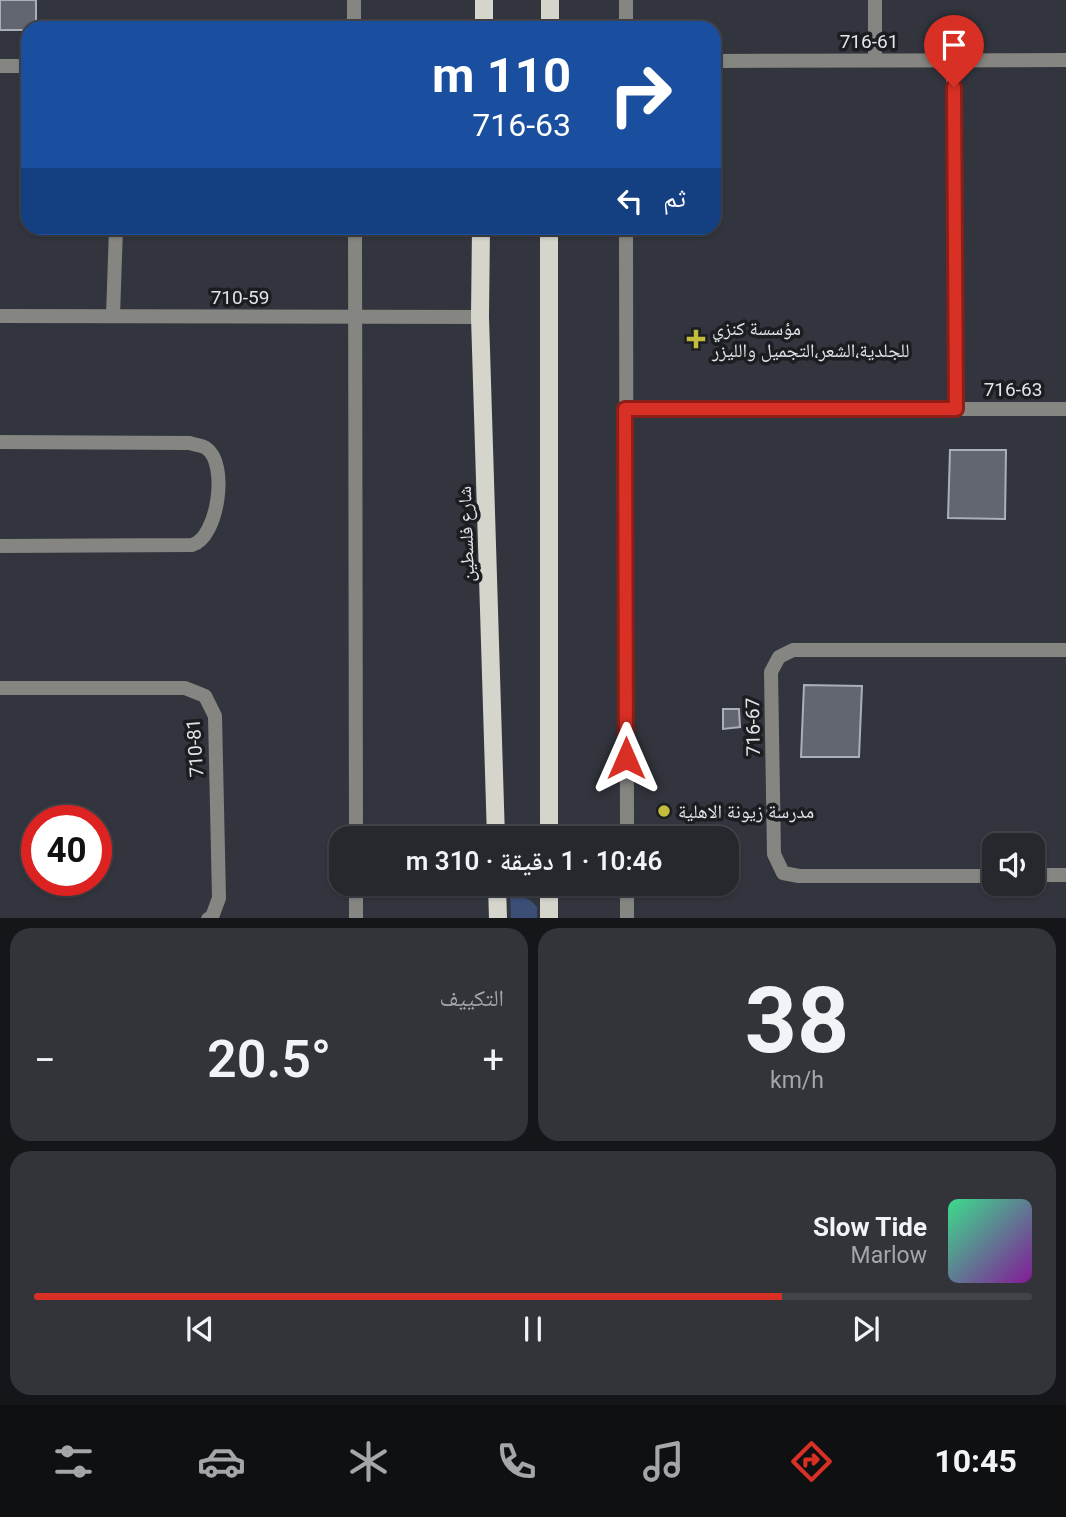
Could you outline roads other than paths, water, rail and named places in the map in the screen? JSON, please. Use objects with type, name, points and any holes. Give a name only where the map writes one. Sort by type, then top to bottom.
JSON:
[{"type":"main road","points":[[484,0],[484,21]]},
{"type":"main road","points":[[550,0],[550,21]]},
{"type":"main road","name":"شارع فلسطين","points":[[481,235],[480,317],[496,826]]},
{"type":"main road","points":[[549,235],[549,826]]},
{"type":"main road","points":[[498,896],[498,918]]},
{"type":"main road","points":[[549,896],[549,918]]},
{"type":"street","points":[[354,0],[354,21]]},
{"type":"street","points":[[626,0],[626,21]]},
{"type":"street","points":[[875,0],[875,60]]},
{"type":"street","points":[[953,60],[956,409]]},
{"type":"street","name":"716-61","points":[[721,61],[1066,60]]},
{"type":"street","points":[[0,66],[21,66]]},
{"type":"street","points":[[113,316],[116,235]]},
{"type":"street","points":[[355,235],[356,826]]},
{"type":"street","points":[[626,235],[626,826]]},
{"type":"street","name":"710-59","points":[[0,316],[480,317]]},
{"type":"street","name":"716-63","points":[[625,409],[1066,409]]},
{"type":"street","points":[[0,442],[190,443],[205,448],[212,454],[217,465],[219,484],[211,524],[198,544],[0,546]]},
{"type":"street","name":"716-67","points":[[982,876],[799,876],[783,873],[774,854],[771,672],[779,657],[793,650],[1066,650]]},
{"type":"street","name":"710-81","points":[[0,688],[185,688],[205,696],[215,716],[219,898],[210,918]]},
{"type":"street","points":[[1045,876],[1066,876]]},
{"type":"street","points":[[356,896],[356,918]]},
{"type":"street","points":[[627,896],[627,918]]},
{"type":"place","name":"مؤسسة كنزي للجلدية،الشعر،التجميل والليزر","points":[[696,339]]},
{"type":"place","name":"مدرسة زيونة الاهلية","points":[[664,811]]}]
